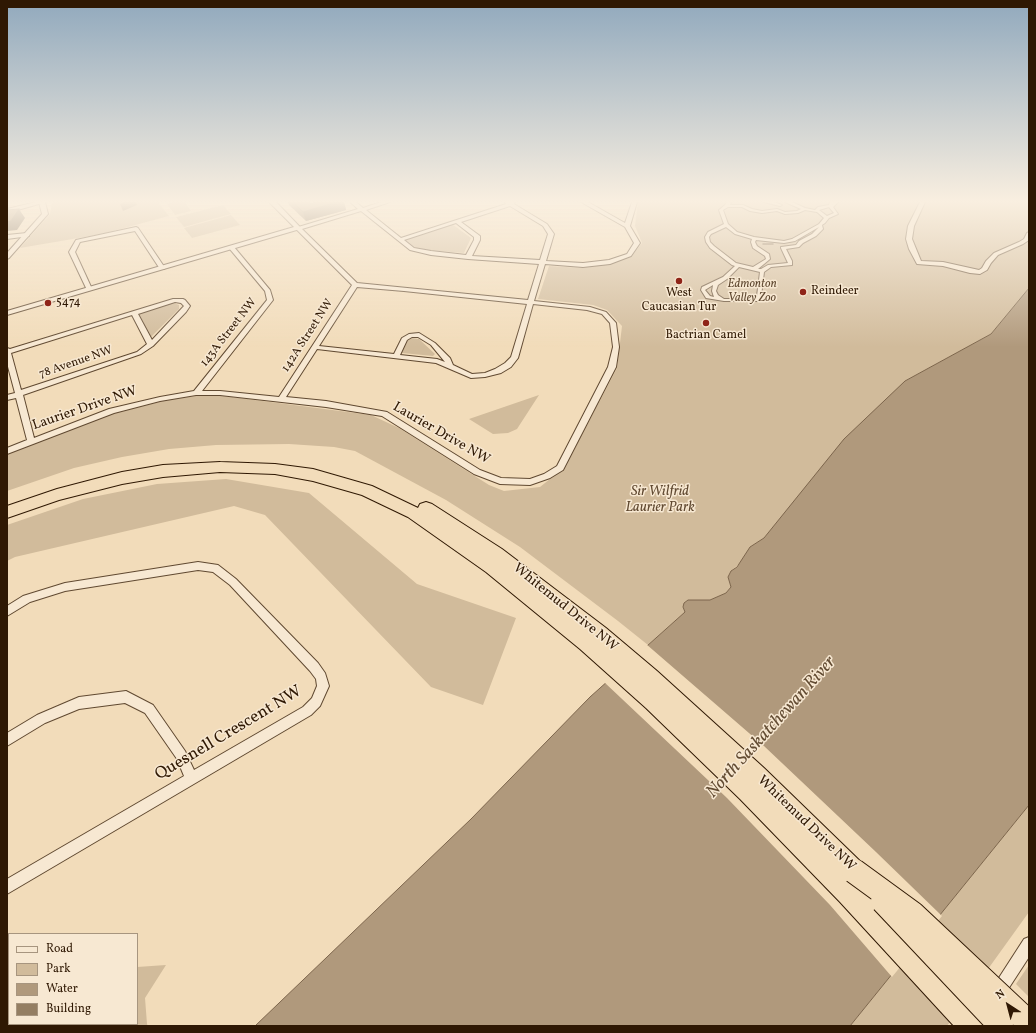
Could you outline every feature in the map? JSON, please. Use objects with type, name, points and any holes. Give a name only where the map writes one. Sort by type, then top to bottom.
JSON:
[{"type":"highway","name":"Whitemud Drive NW","points":[[7,503],[50,488],[100,475],[164,463],[196,459],[243,458],[313,465],[351,475],[384,486],[433,511],[496,554],[593,639],[653,701],[748,791],[854,898],[973,1026]]},
{"type":"highway","name":"Whitemud Drive NW","points":[[7,512],[77,489],[122,478],[163,471],[206,467],[275,469],[313,475],[366,490],[414,512],[650,678],[744,765],[854,871],[1002,1026]]},
{"type":"highway","points":[[854,871],[913,914],[1029,1023]]},
{"type":"street","points":[[73,250],[72,252],[89,289]]},
{"type":"street","points":[[150,250],[162,268]]},
{"type":"street","points":[[7,313],[224,250]]},
{"type":"street","name":"143A Street NW","points":[[196,393],[270,300],[268,292],[234,250]]},
{"type":"street","points":[[321,250],[348,277],[354,286]]},
{"type":"street","points":[[418,250],[468,257],[583,265],[610,262],[629,255],[632,250]]},
{"type":"street","points":[[468,257],[472,250]]},
{"type":"street","points":[[314,347],[437,361],[471,376],[485,375],[498,371],[508,365],[514,358],[532,302],[546,250]]},
{"type":"street","points":[[716,250],[737,266],[762,271],[770,266],[786,265],[790,263],[784,250]]},
{"type":"street","points":[[754,269],[766,262],[768,258],[759,250]]},
{"type":"street","points":[[913,250],[920,263],[943,264],[980,272],[985,269],[988,262],[996,254],[1005,250]]},
{"type":"street","points":[[737,266],[725,278],[705,286],[703,290],[710,298],[728,300],[756,300],[759,296],[762,271]]},
{"type":"street","points":[[720,281],[716,286],[715,294],[719,298],[728,300]]},
{"type":"street","name":"Laurier Drive NW","points":[[7,451],[112,411],[160,399],[196,393],[220,393],[326,404],[384,414],[477,472],[500,481],[530,482],[546,476],[560,468],[612,366],[616,347],[613,323],[604,313],[588,308],[404,289],[354,286]]},
{"type":"street","name":"142A Street NW","points":[[281,399],[354,286]]},
{"type":"street","name":"78 Avenue NW","points":[[7,398],[139,353],[151,345],[184,311],[186,306],[183,301],[175,300],[134,313]]},
{"type":"street","points":[[32,441],[7,351],[134,313],[151,345]]},
{"type":"street","points":[[396,356],[404,339],[411,335],[419,335],[433,344],[448,360],[450,366]]},
{"type":"street","name":"Quesnell Crescent NW","points":[[7,611],[27,599],[65,587],[198,566],[215,568],[224,573],[316,670],[322,682],[322,691],[316,702],[307,711],[7,887]]},
{"type":"street","points":[[7,740],[41,719],[79,703],[126,697],[149,709],[181,755],[191,778]]},
{"type":"street","points":[[976,1026],[1029,944]]},
{"type":"green space","points":[[430,250],[465,250],[464,253]]},
{"type":"green space","points":[[636,250],[1029,250],[1029,288],[991,334],[905,381],[764,538],[750,547],[741,562],[731,571],[728,577],[731,587],[726,593],[710,600],[688,600],[684,603],[683,607],[685,612],[648,645],[520,547],[446,500],[355,451],[334,447],[289,444],[216,445],[169,449],[122,457],[74,468],[7,491],[7,454],[101,417],[163,401],[195,396],[224,396],[371,415],[399,428],[489,485],[504,491],[540,487],[565,467],[617,368],[622,326],[607,310],[593,305],[538,299],[549,266],[583,268],[611,264],[631,256]]},
{"type":"green space","points":[[174,303],[179,305],[179,309],[151,337],[138,313]]},
{"type":"green space","points":[[412,338],[419,339],[435,354],[433,356],[402,353],[404,343]]},
{"type":"green space","points":[[539,395],[517,429],[508,433],[493,434],[469,419]]},
{"type":"green space","points":[[226,479],[309,493],[417,584],[516,618],[483,705],[431,687],[265,515],[234,506],[15,557],[7,561],[7,525],[83,499],[157,484]]},
{"type":"green space","points":[[1029,805],[1029,912],[947,1026],[850,1026]]},
{"type":"green space","points":[[166,965],[145,998],[148,1026],[7,1026],[8,1024],[138,1025],[138,967]]},
{"type":"green space","points":[[1029,965],[1029,997],[1016,984]]},
{"type":"water","name":"North Saskatchewan River","points":[[1029,288],[1029,805],[850,1026],[255,1026],[471,819],[590,697],[685,612],[683,607],[684,603],[688,600],[710,600],[726,593],[731,587],[728,577],[731,571],[737,567],[750,547],[764,538],[844,439],[905,381],[991,334]]},
{"type":"pier","points":[[646,644],[764,746],[942,916],[892,977],[830,905],[727,798],[604,682]]},
{"type":"place","name":"West Caucasian Tur","points":[[679,281]]},
{"type":"place","name":"Reindeer","points":[[803,292]]},
{"type":"place","name":"5474","points":[[48,303]]},
{"type":"place","name":"Bactrian Camel","points":[[706,323]]},
{"type":"park label","name":"Edmonton Valley Zoo","points":[[752,292]]},
{"type":"park label","name":"Sir Wilfrid Laurier Park","points":[[660,500]]}]
